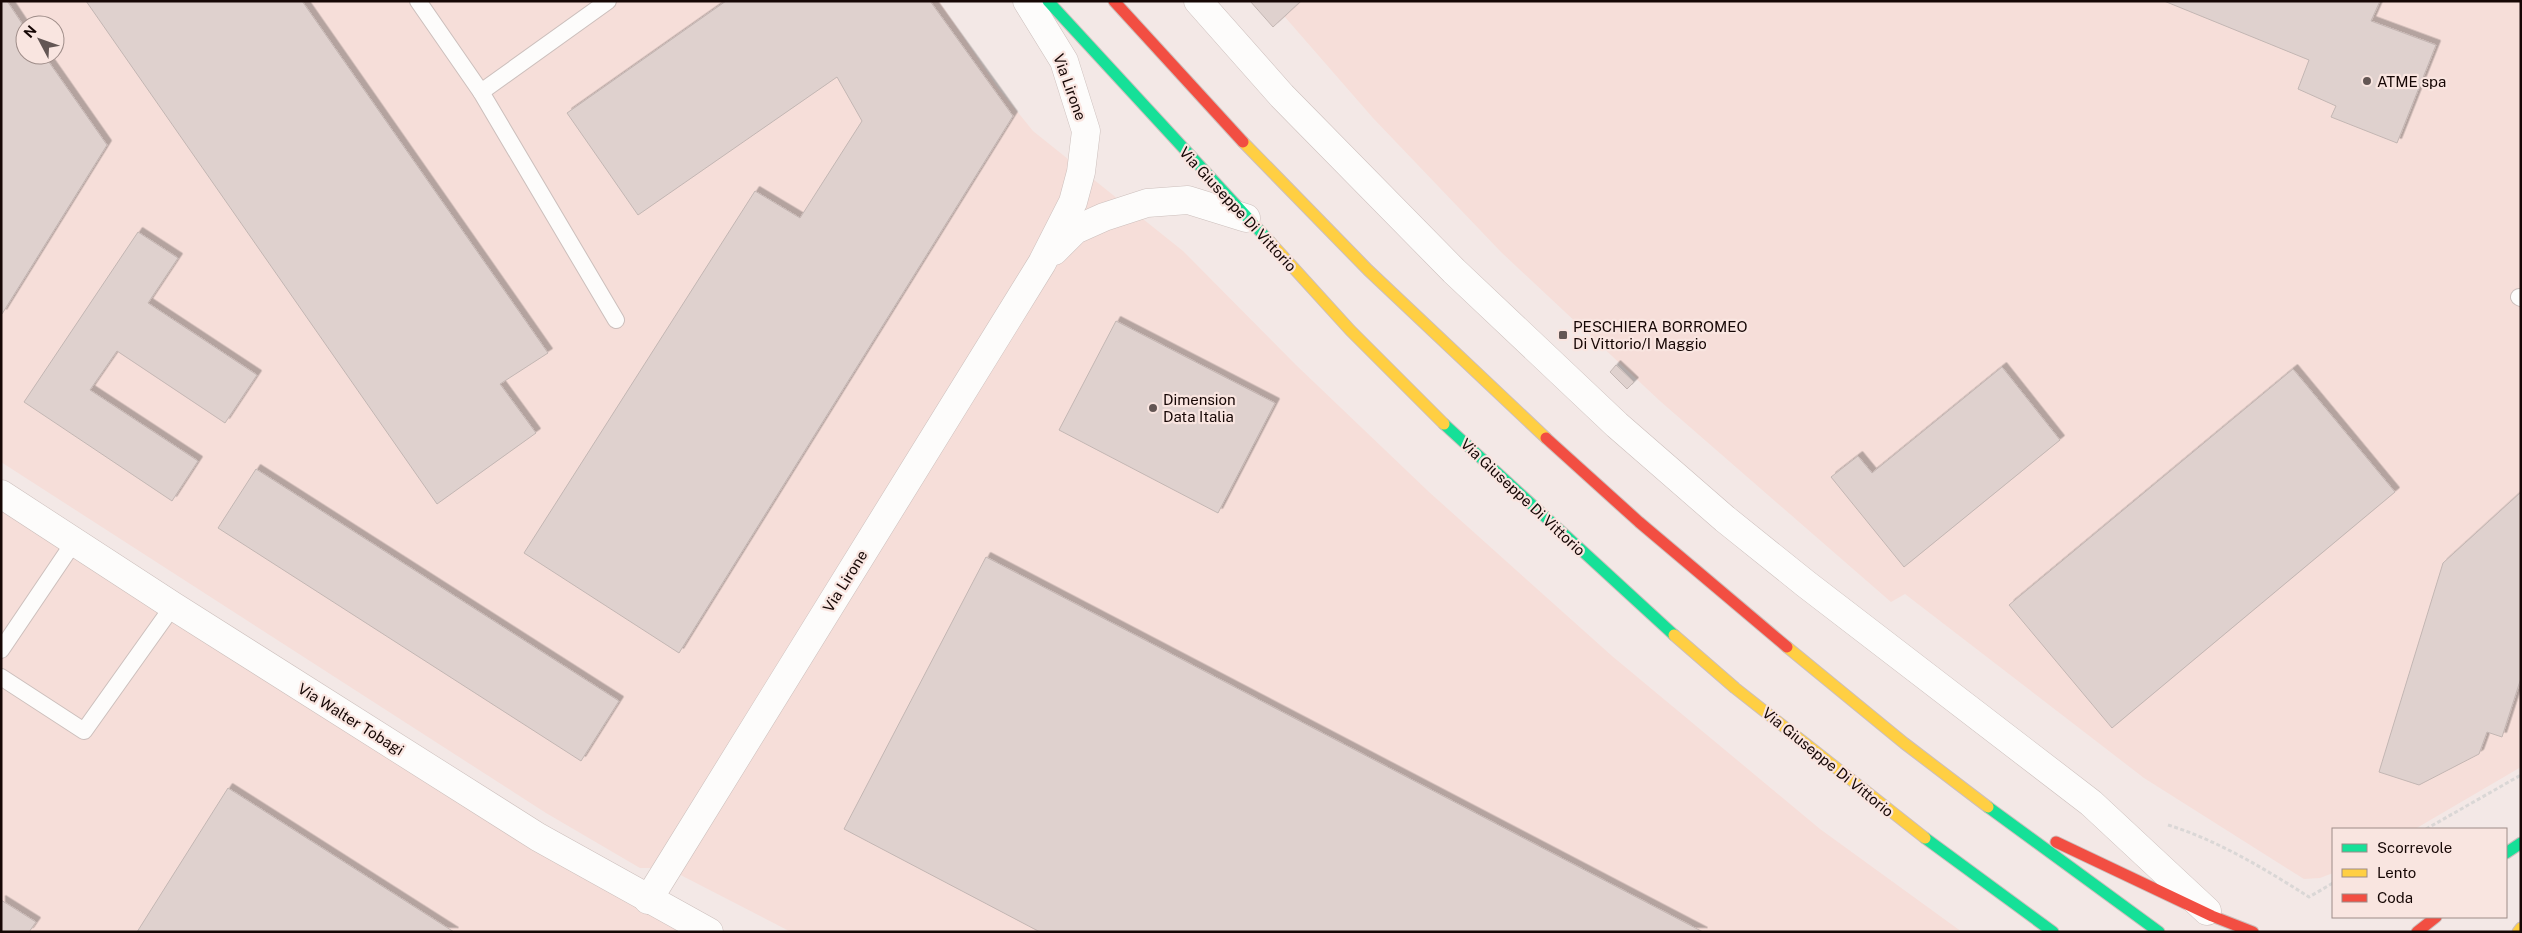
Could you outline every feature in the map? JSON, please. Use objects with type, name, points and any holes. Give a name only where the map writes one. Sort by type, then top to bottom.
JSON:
[{"type":"main road","name":"Via Giuseppe Di Vittorio","points":[[1048,1],[1246,218],[1409,390],[1658,621],[1735,688],[1901,821],[2054,932]]},
{"type":"main road","points":[[1114,1],[1161,54],[1301,202],[1518,416],[1742,612],[1912,750],[1996,814],[2159,932]]},
{"type":"main road","points":[[1996,814],[2212,916],[2253,932]]},
{"type":"main road","points":[[2507,852],[2521,843]]},
{"type":"main road","points":[[2417,932],[2435,918]]},
{"type":"main road","points":[[2518,932],[2521,928]]},
{"type":"street","name":"Via Lirone","points":[[648,900],[1042,263],[1073,202],[1081,172],[1086,131],[1064,61],[1027,1]]},
{"type":"street","points":[[1198,1],[1282,96],[1441,257],[1617,425],[1724,519],[2091,802],[2212,916]]},
{"type":"street","name":"Via Lirone","points":[[1042,263],[1075,230],[1104,217],[1147,203],[1188,200],[1246,218]]},
{"type":"street","name":"Via Walter Tobagi","points":[[1,494],[173,606],[538,837],[648,900],[709,932]]},
{"type":"lane","points":[[418,1],[481,92],[616,320]]},
{"type":"lane","points":[[481,92],[608,1]]},
{"type":"lane","points":[[1,650],[74,542]]},
{"type":"lane","points":[[1,677],[84,731],[173,606]]},
{"type":"path","points":[[2428,828],[2521,775]]},
{"type":"path","points":[[2167,825],[2186,830],[2270,872],[2309,897],[2332,884]]},
{"type":"shaded area","points":[[1,1],[939,1],[998,88],[1033,131],[1183,251],[1296,365],[1429,492],[1612,656],[1820,829],[1962,932],[791,932],[667,868],[640,868],[546,813],[1,462]]},
{"type":"shaded area","points":[[1271,1],[2521,1],[2521,767],[2417,828],[2332,828],[2332,873],[2320,878],[2304,879],[2144,778],[1905,594],[1891,602],[1660,401],[1501,252],[1373,118]]},
{"type":"shaded area","points":[[1,494],[709,932],[1,932]]},
{"type":"building","points":[[1,1],[7,1],[16,15],[15,65],[51,65],[107,145],[2,314]]},
{"type":"building","points":[[86,1],[302,1],[548,353],[500,384],[536,433],[437,504]]},
{"type":"building","points":[[726,1],[930,1],[1013,116],[679,653],[524,553],[755,191],[800,218],[862,121],[837,77],[638,215],[567,113]]},
{"type":"building","points":[[1250,1],[1301,1],[1273,27]]},
{"type":"building","points":[[2164,1],[2380,1],[2371,21],[2436,45],[2397,143],[2331,117],[2336,106],[2298,89],[2309,60]]},
{"type":"building","points":[[138,232],[178,258],[148,303],[257,375],[225,423],[117,351],[90,390],[198,461],[172,501],[24,402]]},
{"type":"building","points":[[1116,321],[1275,403],[1218,513],[1059,430]]},
{"type":"building","points":[[1616,365],[1634,382],[1627,389],[1610,372]]},
{"type":"building","points":[[2002,367],[2060,440],[1904,567],[1831,477],[1858,456],[1872,473]]},
{"type":"building","points":[[2293,369],[2395,492],[2112,728],[2009,605]]},
{"type":"building","points":[[256,469],[619,701],[581,761],[218,528]]},
{"type":"building","points":[[2521,492],[2521,678],[2502,737],[2487,732],[2479,754],[2419,785],[2379,772],[2443,563]]},
{"type":"building","points":[[986,557],[1703,932],[1040,932],[844,829]]},
{"type":"building","points":[[228,788],[454,932],[137,932]]},
{"type":"building","points":[[1,900],[36,922],[29,932],[1,932]]},
{"type":"traffic: fast","points":[[1048,1],[1270,242]]},
{"type":"traffic: fast","points":[[1444,424],[1674,635]]},
{"type":"traffic: fast","points":[[1988,807],[2159,932]]},
{"type":"traffic: fast","points":[[1925,838],[2053,932]]},
{"type":"traffic: fast","points":[[2507,852],[2521,843]]},
{"type":"traffic: slow","points":[[1243,142],[1368,270],[1546,438]]},
{"type":"traffic: slow","points":[[1270,242],[1350,330],[1444,424]]},
{"type":"traffic: slow","points":[[1674,635],[1735,688],[1925,838]]},
{"type":"traffic: slow","points":[[1787,647],[1904,743],[1988,807]]},
{"type":"traffic: slow","points":[[2518,932],[2521,928]]},
{"type":"traffic: jam","points":[[1114,1],[1243,142]]},
{"type":"traffic: jam","points":[[1546,438],[1639,522],[1787,647]]},
{"type":"traffic: jam","points":[[2056,842],[2212,916],[2253,932]]},
{"type":"traffic: jam","points":[[2417,932],[2435,918]]},
{"type":"place","name":"ATME spa","points":[[2367,81]]},
{"type":"place","name":"PESCHIERA BORROMEO Di Vittorio/I Maggio","points":[[1563,335]]},
{"type":"place","name":"Dimension Data Italia","points":[[1153,408]]}]
